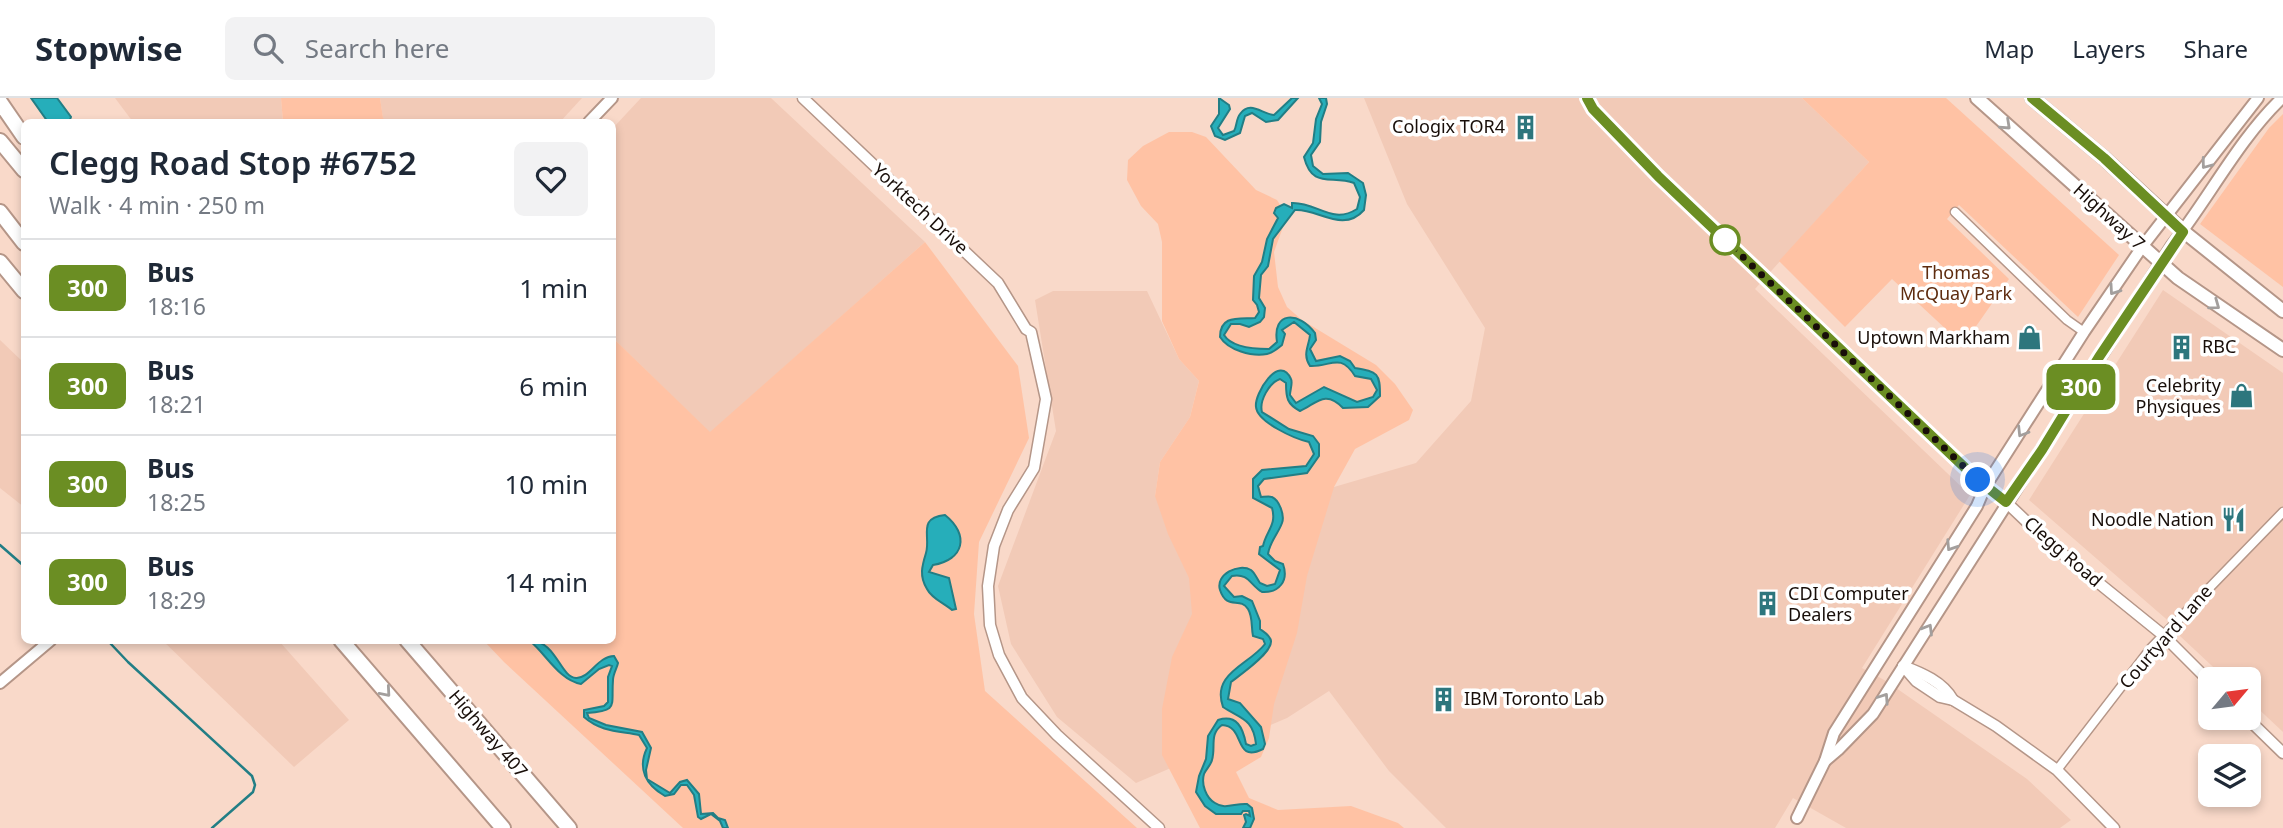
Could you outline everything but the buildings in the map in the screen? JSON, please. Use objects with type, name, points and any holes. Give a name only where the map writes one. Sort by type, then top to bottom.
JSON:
[{"type":"highway","points":[[0,102],[21,133]]},
{"type":"highway","points":[[0,141],[21,166]]},
{"type":"highway","points":[[0,212],[21,239]]},
{"type":"highway","points":[[0,262],[21,287]]},
{"type":"highway","points":[[344,644],[503,828]]},
{"type":"highway","name":"Highway 407","points":[[410,644],[569,828]]},
{"type":"main road","points":[[592,119],[612,98]]},
{"type":"main road","name":"Highway 7","points":[[1977,98],[2161,263],[2201,295],[2283,350]]},
{"type":"main road","points":[[2032,98],[2183,232],[2283,311]]},
{"type":"main road","points":[[1794,823],[1825,761],[1834,733],[2084,332],[2143,247],[2258,98]]},
{"type":"main road","points":[[1825,761],[1863,725],[1884,698],[2006,502],[2161,263],[2255,130],[2282,98]]},
{"type":"main road","points":[[0,683],[46,644]]},
{"type":"main road","points":[[1886,653],[1903,666]]},
{"type":"main road","points":[[1845,715],[1863,725]]},
{"type":"street","name":"Yorktech Drive","points":[[803,98],[998,283],[1026,329],[1025,335],[1028,343],[1033,345],[1046,399],[1034,468],[1008,510],[994,546],[988,586],[990,625],[999,655],[1022,698],[1057,735],[1160,828]]},
{"type":"street","name":"Clegg Road","points":[[1587,98],[1593,109],[1658,176],[1985,487],[2163,635],[2198,670]]},
{"type":"street","points":[[1955,212],[2067,320],[2084,332]]},
{"type":"street","name":"Courtyard Lane","points":[[2057,770],[2163,635],[2283,512]]},
{"type":"street","points":[[1903,666],[1916,681],[1932,692],[1953,700],[1996,726],[2057,770],[2114,828]]},
{"type":"street","points":[[2259,730],[2283,753]]},
{"type":"shaded area","points":[[115,98],[281,98],[283,119],[131,119]]},
{"type":"shaded area","points":[[380,98],[582,98],[563,119],[383,119]]},
{"type":"shaded area","points":[[641,98],[771,98],[925,242],[710,433],[616,341],[616,125]]},
{"type":"shaded area","points":[[1364,98],[1802,98],[1869,162],[1755,289],[1970,495],[1862,668],[1886,681],[2027,779],[2071,820],[2060,828],[1846,828],[1793,798],[1775,828],[1446,828],[1389,771],[1329,691],[1287,718],[1136,783],[1057,717],[1011,644],[998,586],[1056,431],[1035,300],[1053,291],[1147,291],[1179,359],[1199,381],[1190,417],[1160,462],[1155,496],[1334,487],[1416,463],[1471,401],[1485,328],[1407,204]]},
{"type":"shaded area","points":[[2163,290],[2283,373],[2283,732],[2261,711],[2261,667],[2213,667],[2180,636],[2180,631],[2029,500]]},
{"type":"shaded area","points":[[0,340],[21,360],[21,505],[0,488]]},
{"type":"shaded area","points":[[166,644],[282,644],[349,720],[294,767]]},
{"type":"green space","points":[[281,98],[380,98],[384,119],[283,119]]},
{"type":"green space","name":"Thomas McQuay Park","points":[[1802,98],[1946,98],[2119,255],[2078,317],[1959,205],[1947,219],[2009,279],[1963,345],[1892,279],[1845,327],[1779,261],[1869,162]]},
{"type":"green space","points":[[2283,114],[2283,287],[2200,224],[2269,128]]},
{"type":"green space","points":[[1169,132],[1192,132],[1206,137],[1256,190],[1277,200],[1287,216],[1274,252],[1278,287],[1287,307],[1302,320],[1376,365],[1395,384],[1413,410],[1409,420],[1355,449],[1334,487],[1307,576],[1297,633],[1274,704],[1269,738],[1261,757],[1236,772],[1249,798],[1278,810],[1351,806],[1398,823],[1404,828],[1200,828],[1162,755],[1162,709],[1172,657],[1192,614],[1189,578],[1168,534],[1155,496],[1160,462],[1190,417],[1199,381],[1179,359],[1162,321],[1162,242],[1158,224],[1141,206],[1127,180],[1128,160],[1143,146]]},
{"type":"green space","points":[[925,242],[1018,366],[1029,438],[979,542],[974,614],[985,691],[1137,828],[683,828],[504,662],[487,644],[616,644],[616,341],[710,432]]},
{"type":"water","points":[[31,98],[57,98],[71,117],[46,119]]},
{"type":"water","points":[[1219,98],[1229,105],[1230,109],[1218,128],[1223,135],[1234,131],[1239,116],[1248,108],[1274,115],[1292,98],[1298,98],[1278,120],[1266,122],[1252,113],[1245,116],[1240,133],[1225,140],[1215,136],[1211,126],[1219,114]]},
{"type":"water","points":[[1319,98],[1326,98],[1327,104],[1321,122],[1320,142],[1311,155],[1313,166],[1323,174],[1348,173],[1363,183],[1366,195],[1364,210],[1356,217],[1339,220],[1295,210],[1273,239],[1268,266],[1261,275],[1259,298],[1265,308],[1264,317],[1249,327],[1231,324],[1224,335],[1238,345],[1269,349],[1277,342],[1279,324],[1288,318],[1295,318],[1315,333],[1316,340],[1310,349],[1316,361],[1340,356],[1350,361],[1355,368],[1373,373],[1378,378],[1380,396],[1368,407],[1343,408],[1337,402],[1326,399],[1300,411],[1290,403],[1286,383],[1280,379],[1272,384],[1263,398],[1262,412],[1289,429],[1313,436],[1319,444],[1319,456],[1307,473],[1264,479],[1258,486],[1261,497],[1275,499],[1282,512],[1282,523],[1268,554],[1283,564],[1285,576],[1281,585],[1262,592],[1246,578],[1232,576],[1224,586],[1234,597],[1242,596],[1252,601],[1260,621],[1260,629],[1271,641],[1261,657],[1231,682],[1228,699],[1240,703],[1261,727],[1265,744],[1263,749],[1247,752],[1234,731],[1222,725],[1214,737],[1211,764],[1203,778],[1207,794],[1215,803],[1226,806],[1247,804],[1252,808],[1254,819],[1250,828],[1243,828],[1246,822],[1244,815],[1250,816],[1249,811],[1243,811],[1241,814],[1216,814],[1205,806],[1196,792],[1206,759],[1208,736],[1218,720],[1234,721],[1241,728],[1246,744],[1256,744],[1249,724],[1223,707],[1221,695],[1227,678],[1265,644],[1263,639],[1253,636],[1251,619],[1245,605],[1226,600],[1219,584],[1229,571],[1246,568],[1255,574],[1260,583],[1267,586],[1275,584],[1280,570],[1259,554],[1272,524],[1272,508],[1253,498],[1253,479],[1262,470],[1306,466],[1314,454],[1309,442],[1286,434],[1263,418],[1258,413],[1256,401],[1268,378],[1280,371],[1286,372],[1291,379],[1290,395],[1296,403],[1324,387],[1357,402],[1373,397],[1377,390],[1371,379],[1355,376],[1345,364],[1335,362],[1310,366],[1306,354],[1310,335],[1294,322],[1282,330],[1285,334],[1282,345],[1267,354],[1241,352],[1220,337],[1223,325],[1227,322],[1255,318],[1259,312],[1253,300],[1254,276],[1262,262],[1267,239],[1278,218],[1274,213],[1276,208],[1284,204],[1292,208],[1292,203],[1340,215],[1357,209],[1360,197],[1354,183],[1317,177],[1304,157],[1313,143],[1316,119],[1322,104]]},
{"type":"water","points":[[945,515],[958,531],[960,546],[951,558],[933,565],[929,572],[949,578],[956,609],[952,610],[929,592],[922,575],[928,524],[936,517]]},
{"type":"water","points":[[534,644],[546,646],[566,672],[576,678],[585,675],[608,657],[614,656],[618,663],[613,678],[611,706],[604,711],[587,713],[589,718],[606,725],[642,732],[651,748],[646,770],[647,779],[670,793],[680,782],[687,780],[699,794],[701,814],[713,813],[725,820],[728,828],[723,828],[720,821],[711,814],[701,819],[698,817],[694,795],[687,785],[681,785],[674,794],[665,796],[648,782],[643,770],[647,748],[639,735],[604,728],[584,717],[584,710],[604,706],[608,702],[608,677],[612,666],[599,669],[581,684],[573,682],[559,672]]},
{"type":"waterway","points":[[0,545],[21,563]]},
{"type":"waterway","points":[[111,644],[252,776],[255,785],[253,792],[212,828]]},
{"type":"bus line","name":"300","points":[[1587,98],[1593,109],[1658,176],[1978,480],[2006,502],[2183,232],[2104,158],[2032,98]]},
{"type":"place","name":"Cologix TOR4","points":[[1525,127]]},
{"type":"place","name":"Uptown Markham","points":[[2030,338]]},
{"type":"place","name":"RBC","points":[[2182,347]]},
{"type":"place","name":"Celebrity Physiques","points":[[2241,396]]},
{"type":"place","name":"Noodle Nation","points":[[2234,520]]},
{"type":"place","name":"CDI Computer Dealers","points":[[1768,604]]},
{"type":"place","name":"IBM Toronto Lab","points":[[1444,699]]},
{"type":"route","points":[[1725,240],[1978,480]]}]
